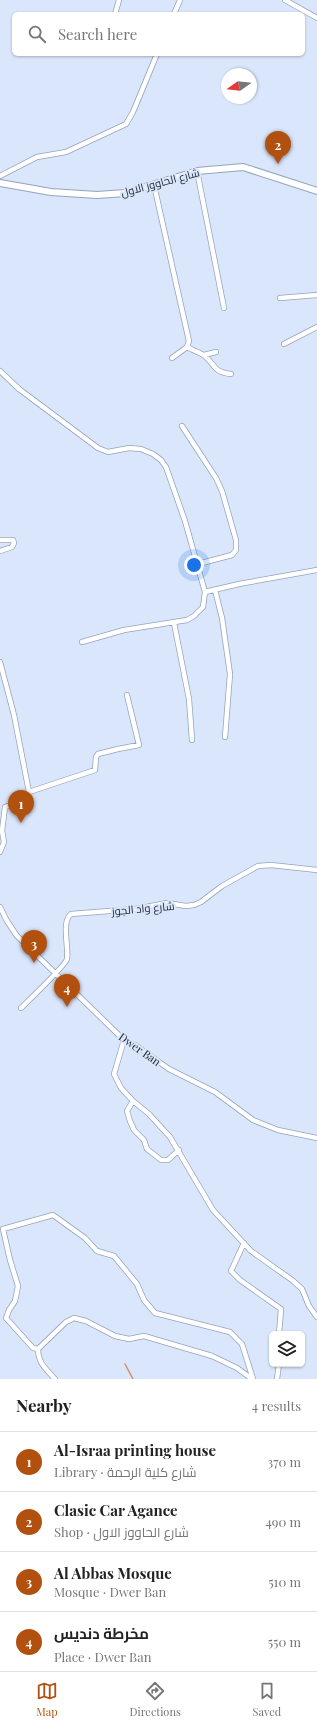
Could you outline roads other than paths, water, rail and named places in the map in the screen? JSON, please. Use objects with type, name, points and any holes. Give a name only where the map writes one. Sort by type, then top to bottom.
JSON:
[{"type":"main road","name":"شارع الحاووز الاول","points":[[0,183],[51,192],[97,195],[126,193],[197,171],[243,167],[317,191]]},
{"type":"street","points":[[115,12],[118,0]]},
{"type":"street","points":[[175,12],[180,0]]},
{"type":"street","points":[[285,0],[317,18]]},
{"type":"street","points":[[0,176],[37,157],[66,152],[126,124],[133,112],[156,56]]},
{"type":"street","points":[[197,171],[224,308]]},
{"type":"street","points":[[154,185],[189,341],[187,347],[172,358]]},
{"type":"street","points":[[280,298],[317,295]]},
{"type":"street","points":[[284,344],[317,327]]},
{"type":"street","points":[[187,347],[204,355],[214,368],[223,373],[231,374]]},
{"type":"street","points":[[204,355],[216,352]]},
{"type":"street","points":[[0,371],[18,389],[98,448],[108,452],[135,448],[146,451],[158,457],[166,467],[185,521],[205,592],[203,607],[187,620],[124,630],[82,642]]},
{"type":"street","points":[[182,426],[219,484],[236,540],[236,550],[232,555],[198,564]]},
{"type":"street","points":[[0,540],[13,540],[14,543],[12,546],[0,551]]},
{"type":"street","points":[[205,592],[317,570]]},
{"type":"street","points":[[215,590],[222,618],[230,674],[225,737]]},
{"type":"street","points":[[174,623],[189,699],[192,740]]},
{"type":"street","points":[[0,662],[14,715],[29,792]]},
{"type":"street","points":[[0,852],[4,842],[2,831],[2,807],[22,800],[29,792],[94,770],[96,757],[98,754],[139,745],[127,695]]},
{"type":"street","name":"شارع واد الجوز","points":[[54,973],[66,964],[66,921],[72,914],[135,909],[167,903],[186,906],[194,905],[250,870],[263,865],[317,870]]},
{"type":"street","name":"Dwer Ban","points":[[0,907],[17,936],[124,1040],[135,1045],[168,1070],[217,1094],[253,1120],[278,1130],[317,1138]]},
{"type":"street","points":[[21,1008],[54,973]]},
{"type":"street","points":[[124,1040],[114,1074],[121,1088],[133,1101],[149,1114],[170,1137],[213,1210],[251,1251],[292,1280],[302,1289],[309,1306],[317,1317]]},
{"type":"street","points":[[133,1101],[127,1111],[130,1121],[134,1130],[144,1140],[148,1149],[161,1160],[168,1160],[179,1150]]},
{"type":"street","points":[[38,1349],[33,1348],[6,1318],[15,1301],[18,1286],[3,1229],[53,1215],[85,1238],[97,1251],[114,1256],[137,1284],[144,1300],[155,1313],[230,1332],[242,1344],[252,1379]]},
{"type":"street","points":[[244,1243],[231,1271],[240,1280],[281,1309],[279,1331]]},
{"type":"street","points":[[55,1379],[42,1365],[38,1358],[38,1349],[66,1322],[74,1318],[86,1321],[115,1336],[129,1339],[144,1336],[212,1356],[237,1368],[252,1379]]},
{"type":"street","points":[[277,1379],[279,1367]]},
{"type":"waterway","points":[[125,1364],[133,1379]]},
{"type":"place","name":"Clasic Car Agance","points":[[278,164]]},
{"type":"place","name":"Al-Israa printing house","points":[[21,823]]},
{"type":"place","name":"Al Abbas Mosque","points":[[34,963]]},
{"type":"place","name":"مخرطة دنديس","points":[[67,1007]]}]
